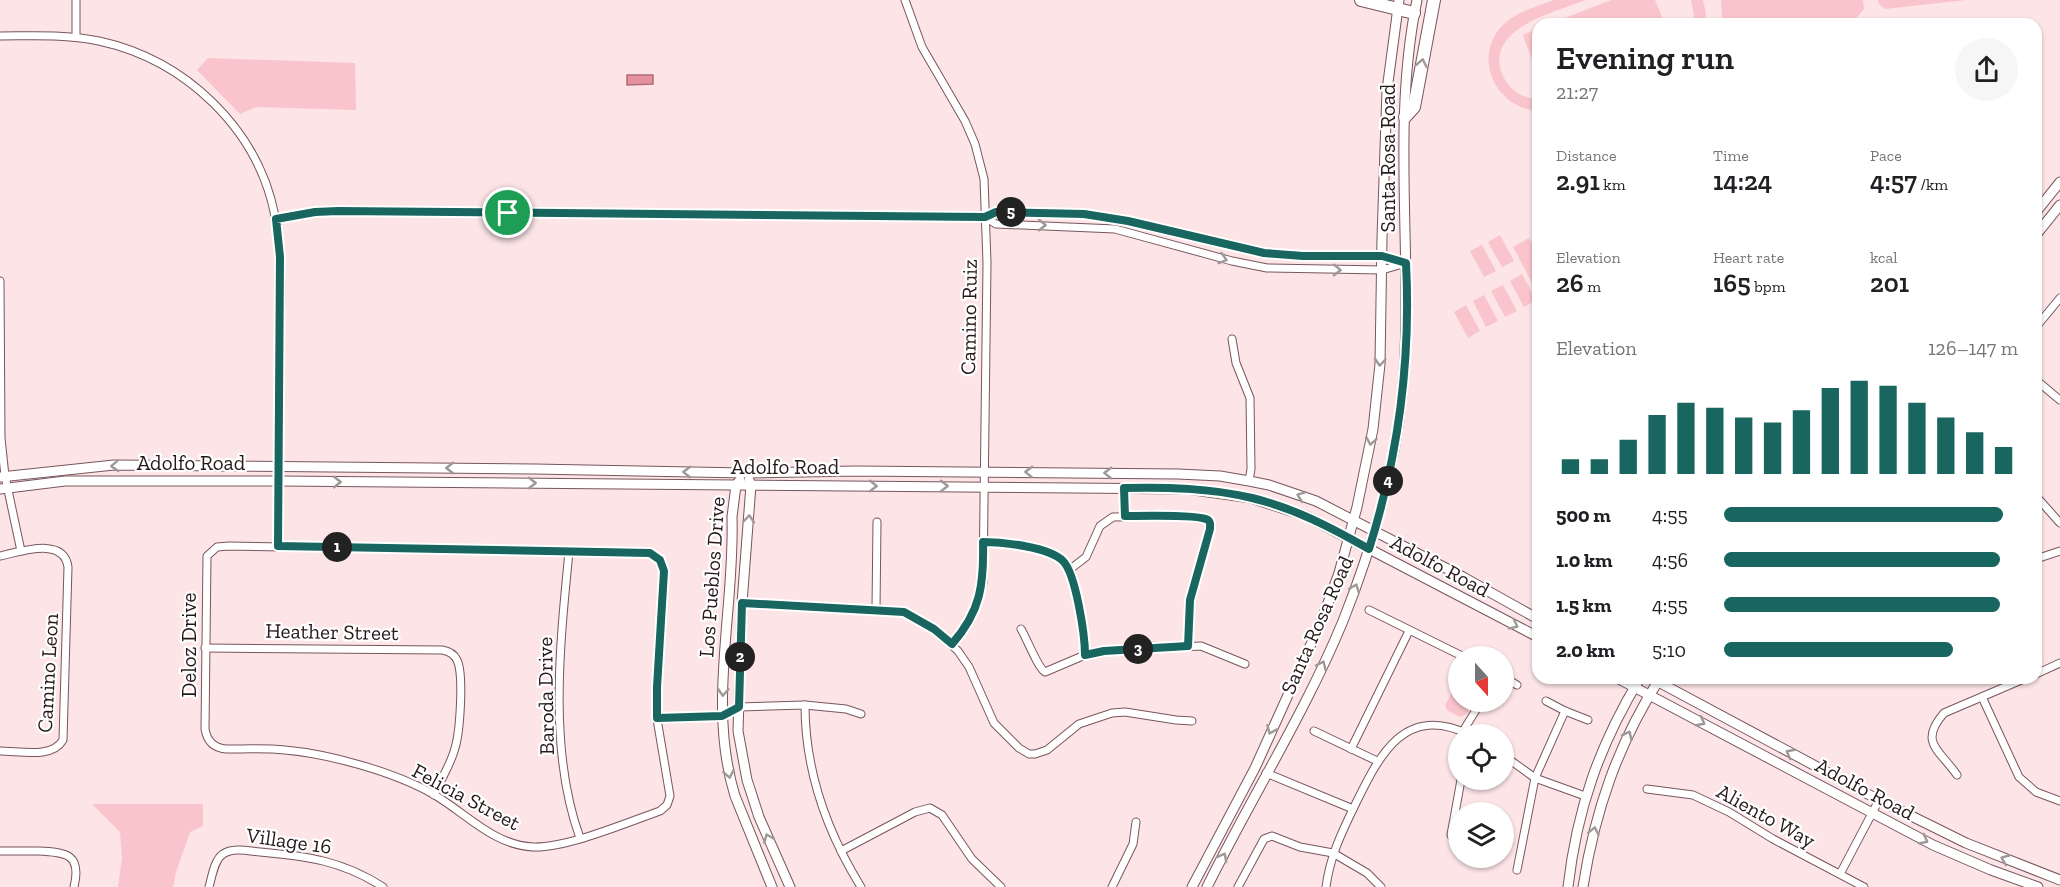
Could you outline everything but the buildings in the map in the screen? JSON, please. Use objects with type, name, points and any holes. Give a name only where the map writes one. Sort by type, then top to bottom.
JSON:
[{"type":"highway","points":[[1361,0],[1416,6]]},
{"type":"highway","points":[[1405,117],[1414,107],[1434,0]]},
{"type":"main road","name":"Santa Rosa Road","points":[[1192,887],[1255,768],[1321,622],[1340,573],[1354,520],[1368,458],[1382,341],[1382,256],[1388,82],[1399,4]]},
{"type":"main road","name":"Santa Rosa Road","points":[[1207,887],[1314,681],[1342,622],[1375,531],[1391,466],[1402,395],[1405,342],[1406,76],[1416,6]]},
{"type":"main road","points":[[2042,204],[2060,182]]},
{"type":"main road","points":[[2042,228],[2060,205]]},
{"type":"main road","name":"Adolfo Road","points":[[3,476],[114,465],[746,473],[1186,474],[1249,481],[1307,498],[1354,520],[1532,616]]},
{"type":"main road","name":"Los Pueblos Drive","points":[[772,887],[744,823],[730,781],[722,716],[736,485],[746,473],[751,485],[742,603],[738,731],[747,780],[759,817],[790,887]]},
{"type":"main road","name":"Adolfo Road","points":[[4,488],[65,481],[279,481],[1186,489],[1251,498],[1306,516],[1532,634]]},
{"type":"main road","name":"Adolfo Road","points":[[1628,684],[1941,849],[2038,887]]},
{"type":"main road","points":[[1568,887],[1571,860],[1585,796],[1607,739],[1636,684]]},
{"type":"main road","points":[[1583,887],[1597,816],[1609,776],[1654,684]]},
{"type":"main road","name":"Adolfo Road","points":[[1665,684],[1879,800],[1966,843],[2060,880]]},
{"type":"street","points":[[76,0],[76,37]]},
{"type":"street","name":"Camino Ruiz","points":[[905,0],[922,47],[954,100],[975,144],[984,179],[987,272],[983,583],[979,600],[965,629],[952,644]]},
{"type":"street","points":[[0,36],[76,37],[100,41],[147,57],[187,79],[203,92],[227,117],[253,154],[272,199],[280,257],[278,546],[650,553],[663,565],[664,584],[657,718],[722,716],[739,707],[805,705],[846,709],[861,714]]},
{"type":"street","points":[[276,219],[315,212],[338,211],[985,217],[996,212],[1084,214],[1128,221],[1264,253],[1303,256],[1382,256],[1406,263]]},
{"type":"street","points":[[985,217],[996,224],[1115,229],[1232,261],[1267,268],[1382,270],[1406,263]]},
{"type":"street","points":[[0,281],[3,476],[21,552],[0,556]]},
{"type":"street","points":[[2042,320],[2060,298]]},
{"type":"street","points":[[1232,339],[1236,363],[1250,398],[1249,481]]},
{"type":"street","points":[[2042,385],[2060,400]]},
{"type":"street","points":[[1124,488],[1125,516]]},
{"type":"street","points":[[2042,503],[2060,523]]},
{"type":"street","points":[[1069,570],[1086,557],[1102,524],[1113,517],[1184,516],[1206,519],[1210,522],[1210,529],[1190,600],[1188,646]]},
{"type":"street","points":[[876,609],[877,522]]},
{"type":"street","points":[[983,542],[1012,543],[1052,554],[1062,560],[1069,570],[1078,604],[1085,655]]},
{"type":"street","name":"Deloz Drive","points":[[211,743],[205,729],[207,556],[217,547],[278,546]]},
{"type":"street","name":"Camino Leon","points":[[0,751],[50,752],[63,740],[68,567],[65,557],[57,550],[48,548],[21,552]]},
{"type":"street","points":[[2042,557],[2060,551]]},
{"type":"street","name":"Baroda Drive","points":[[569,552],[558,671],[564,765],[570,802],[580,838]]},
{"type":"street","points":[[742,603],[904,612],[934,629],[952,644],[969,667],[994,723],[1019,748],[1029,754],[1047,750],[1079,724],[1112,713],[1125,712],[1192,721]]},
{"type":"street","points":[[1369,610],[1448,649]]},
{"type":"street","points":[[1021,629],[1043,671],[1049,671],[1085,655],[1104,651],[1188,646],[1203,647],[1245,664]]},
{"type":"street","points":[[1351,749],[1409,631]]},
{"type":"street","name":"Heather Street","points":[[205,648],[442,650],[450,652],[456,658],[460,673],[459,732],[453,755],[434,795]]},
{"type":"street","points":[[2042,671],[2060,663]]},
{"type":"street","points":[[1957,775],[1932,745],[1932,732],[1944,713],[2012,684]]},
{"type":"street","points":[[1982,697],[2019,777],[2036,792],[2060,801]]},
{"type":"street","points":[[1546,701],[1588,720]]},
{"type":"street","points":[[805,705],[805,727],[816,786],[841,851],[861,887]]},
{"type":"street","points":[[1517,870],[1535,778],[1565,711]]},
{"type":"street","name":"Felicia Street","points":[[211,743],[222,749],[287,750],[344,761],[380,771],[434,795],[485,830],[516,844],[544,847],[580,838],[660,811],[667,805],[670,796],[657,718]]},
{"type":"street","points":[[1326,887],[1333,853],[1377,761],[1396,739],[1413,729],[1436,724],[1448,725]]},
{"type":"street","points":[[1314,731],[1377,761]]},
{"type":"street","points":[[1514,763],[1535,778],[1585,796]]},
{"type":"street","points":[[1266,773],[1353,809]]},
{"type":"street","name":"Aliento Way","points":[[1647,789],[1694,795],[1864,887]]},
{"type":"street","points":[[1840,874],[1879,800]]},
{"type":"street","points":[[841,851],[915,812],[930,808],[942,815],[972,859],[1000,887]]},
{"type":"street","points":[[1112,887],[1133,844],[1136,822]]},
{"type":"street","points":[[1238,887],[1258,848],[1268,836],[1275,836],[1300,847],[1333,853],[1367,873],[1381,887]]},
{"type":"street","name":"Village 16","points":[[208,887],[219,857],[225,852],[237,850],[308,856],[350,869],[384,887]]},
{"type":"street","points":[[0,851],[64,853],[76,865],[77,876],[74,887]]},
{"type":"shaded area","points":[[1554,0],[1586,0],[1538,18],[1532,18],[1532,21],[1511,35],[1502,47],[1499,61],[1504,78],[1514,90],[1532,98],[1532,110],[1523,108],[1501,92],[1489,68],[1492,41],[1500,28],[1512,18]]},
{"type":"shaded area","points":[[1611,0],[1655,0],[1662,18],[1565,18]]},
{"type":"shaded area","points":[[1691,0],[1703,0],[1706,18],[1694,18]]},
{"type":"shaded area","points":[[1721,0],[1863,0],[1864,9],[1856,18],[1722,18]]},
{"type":"shaded area","points":[[1878,0],[1966,0],[1885,9]]},
{"type":"shaded area","points":[[1532,31],[1532,59],[1523,35]]},
{"type":"shaded area","points":[[208,58],[355,63],[356,110],[256,107],[240,114],[197,70]]},
{"type":"shaded area","points":[[627,75],[653,75],[653,84],[627,85]]},
{"type":"shaded area","points":[[1500,235],[1514,261],[1502,267],[1488,242]]},
{"type":"shaded area","points":[[1529,238],[1532,244],[1532,283],[1513,247]]},
{"type":"shaded area","points":[[1482,245],[1496,271],[1484,277],[1470,251]]},
{"type":"shaded area","points":[[1522,274],[1532,293],[1532,302],[1524,307],[1510,281]]},
{"type":"shaded area","points":[[1503,285],[1517,311],[1505,317],[1491,291]]},
{"type":"shaded area","points":[[1484,295],[1498,321],[1486,327],[1473,301]]},
{"type":"shaded area","points":[[1466,305],[1480,331],[1468,338],[1454,312]]},
{"type":"shaded area","points":[[1451,712],[1468,712],[1460,717]]},
{"type":"shaded area","points":[[92,804],[203,804],[203,826],[190,832],[173,887],[118,887],[122,858],[120,832]]},
{"type":"route","points":[[338,211],[508,213],[985,217],[996,212],[1084,214],[1128,221],[1264,253],[1303,256],[1382,256],[1406,263],[1402,395],[1385,495],[1369,549],[1306,516],[1251,498],[1204,490],[1124,488],[1125,516],[1184,516],[1206,519],[1210,522],[1190,600],[1188,646],[1098,651],[1085,655],[1077,601],[1065,563],[1056,556],[1018,544],[983,542],[983,583],[979,600],[970,621],[952,644],[934,629],[904,612],[742,603],[739,707],[722,716],[657,718],[664,571],[663,565],[655,555],[650,553],[278,546],[280,257],[276,219],[315,212],[338,211]]}]
